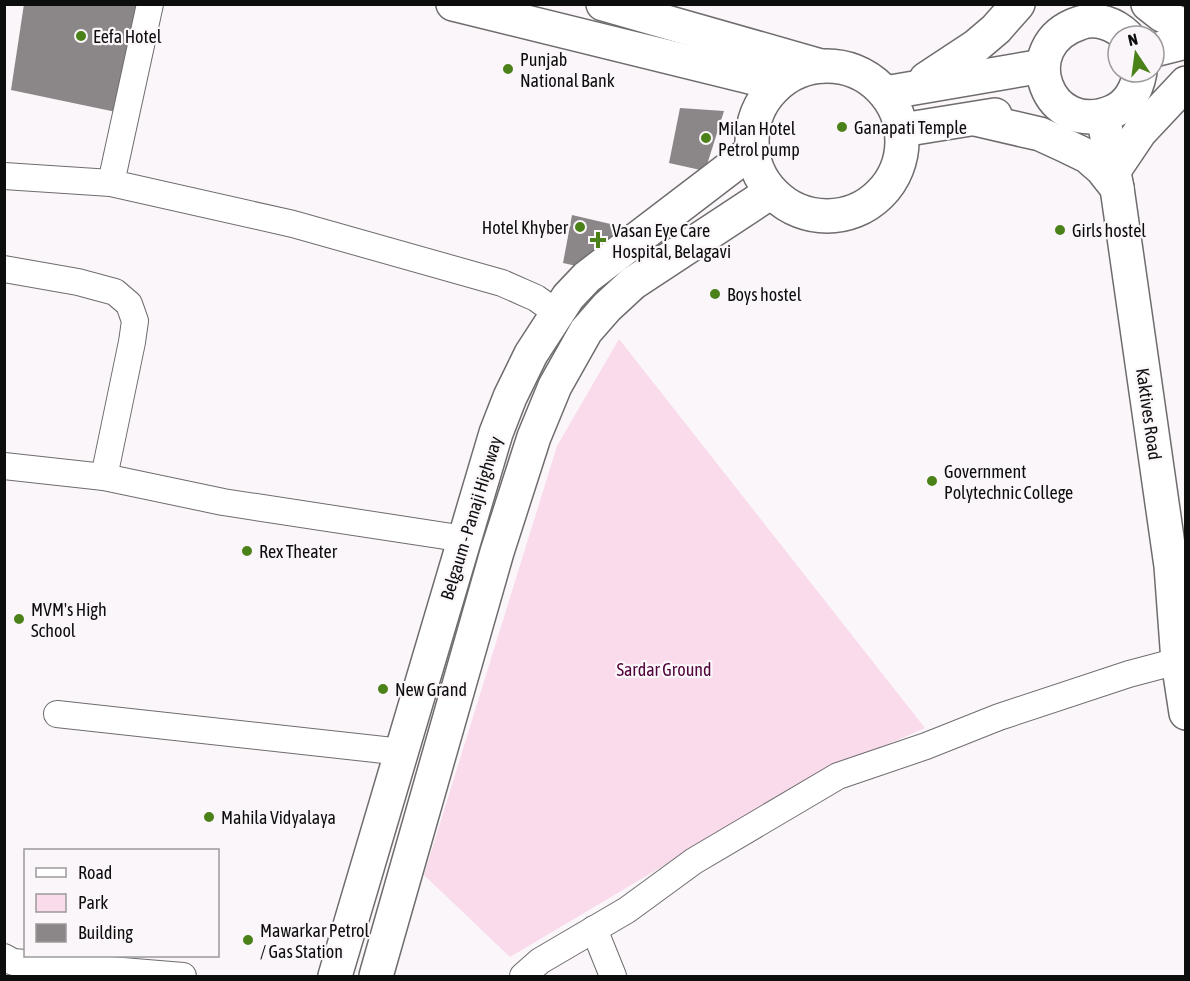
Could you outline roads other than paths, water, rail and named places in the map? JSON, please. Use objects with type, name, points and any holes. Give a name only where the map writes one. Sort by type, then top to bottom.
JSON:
[{"type":"main road","points":[[453,4],[778,84]]},
{"type":"main road","points":[[898,90],[959,59],[996,29],[1018,4]]},
{"type":"main road","points":[[1148,4],[1162,15],[1185,27]]},
{"type":"main road","points":[[621,7],[821,66]]},
{"type":"main road","points":[[1109,21],[1085,21],[1067,15],[1047,50],[1043,66],[1044,81],[1050,94],[1059,105],[1072,113],[1087,117],[1103,116],[1118,109],[1130,99],[1136,84]]},
{"type":"main road","points":[[1166,47],[1185,42]]},
{"type":"main road","points":[[898,90],[897,110],[902,130],[900,161],[886,189],[870,203],[851,213],[829,217],[808,214],[788,206],[771,192],[758,173],[752,151],[753,126],[762,103],[778,84],[798,72],[821,66],[836,66],[898,90],[1043,66]]},
{"type":"main road","points":[[1166,75],[1185,73]]},
{"type":"main road","points":[[975,119],[1040,134],[1087,156],[1115,180],[1140,132],[1185,83]]},
{"type":"main road","points":[[902,130],[1059,105]]},
{"type":"main road","name":"Kaktives Road","points":[[1103,116],[1178,564],[1178,661],[1185,713]]},
{"type":"main road","name":"Belgaum - Panaji Highway","points":[[335,976],[496,433],[531,354],[568,297],[587,277],[752,151]]},
{"type":"main road","name":"Belgaum - Panaji Highway","points":[[376,976],[496,552],[534,437],[555,386],[586,331],[633,283],[771,192]]},
{"type":"street","points":[[111,183],[150,4]]},
{"type":"street","points":[[609,42],[621,7]]},
{"type":"street","points":[[4,176],[111,183],[293,224],[502,283],[536,298],[557,313]]},
{"type":"street","points":[[4,269],[78,282],[115,292],[129,304],[135,321],[132,342],[104,477]]},
{"type":"street","points":[[4,466],[104,477],[224,502],[465,539]]},
{"type":"street","points":[[523,976],[540,961],[627,910],[694,861],[838,776],[926,746],[999,717],[1130,674],[1178,661]]},
{"type":"street","points":[[57,714],[402,752]]},
{"type":"street","points":[[594,929],[612,976]]},
{"type":"street","points":[[4,957],[13,962],[183,976]]},
{"type":"place","name":"Eefa Hotel","points":[[81,36]]},
{"type":"place","name":"Punjab National Bank","points":[[508,69]]},
{"type":"place","name":"Ganapati Temple","points":[[842,127]]},
{"type":"place","name":"Milan Hotel Petrol pump","points":[[706,138]]},
{"type":"place","name":"Hotel Khyber","points":[[580,227]]},
{"type":"place","name":"Girls hostel","points":[[1060,230]]},
{"type":"place","name":"Vasan Eye Care Hospital, Belagavi","points":[[598,240]]},
{"type":"place","name":"Boys hostel","points":[[715,294]]},
{"type":"place","name":"Government Polytechnic College","points":[[932,481]]},
{"type":"place","name":"Rex Theater","points":[[247,551]]},
{"type":"place","name":"MVM's High School","points":[[19,619]]},
{"type":"place","name":"New Grand","points":[[383,689]]},
{"type":"place","name":"Mahila Vidyalaya","points":[[209,817]]},
{"type":"place","name":"Mawarkar Petrol / Gas Station","points":[[248,940]]},
{"type":"park label","name":"Sardar Ground","points":[[664,669]]}]
